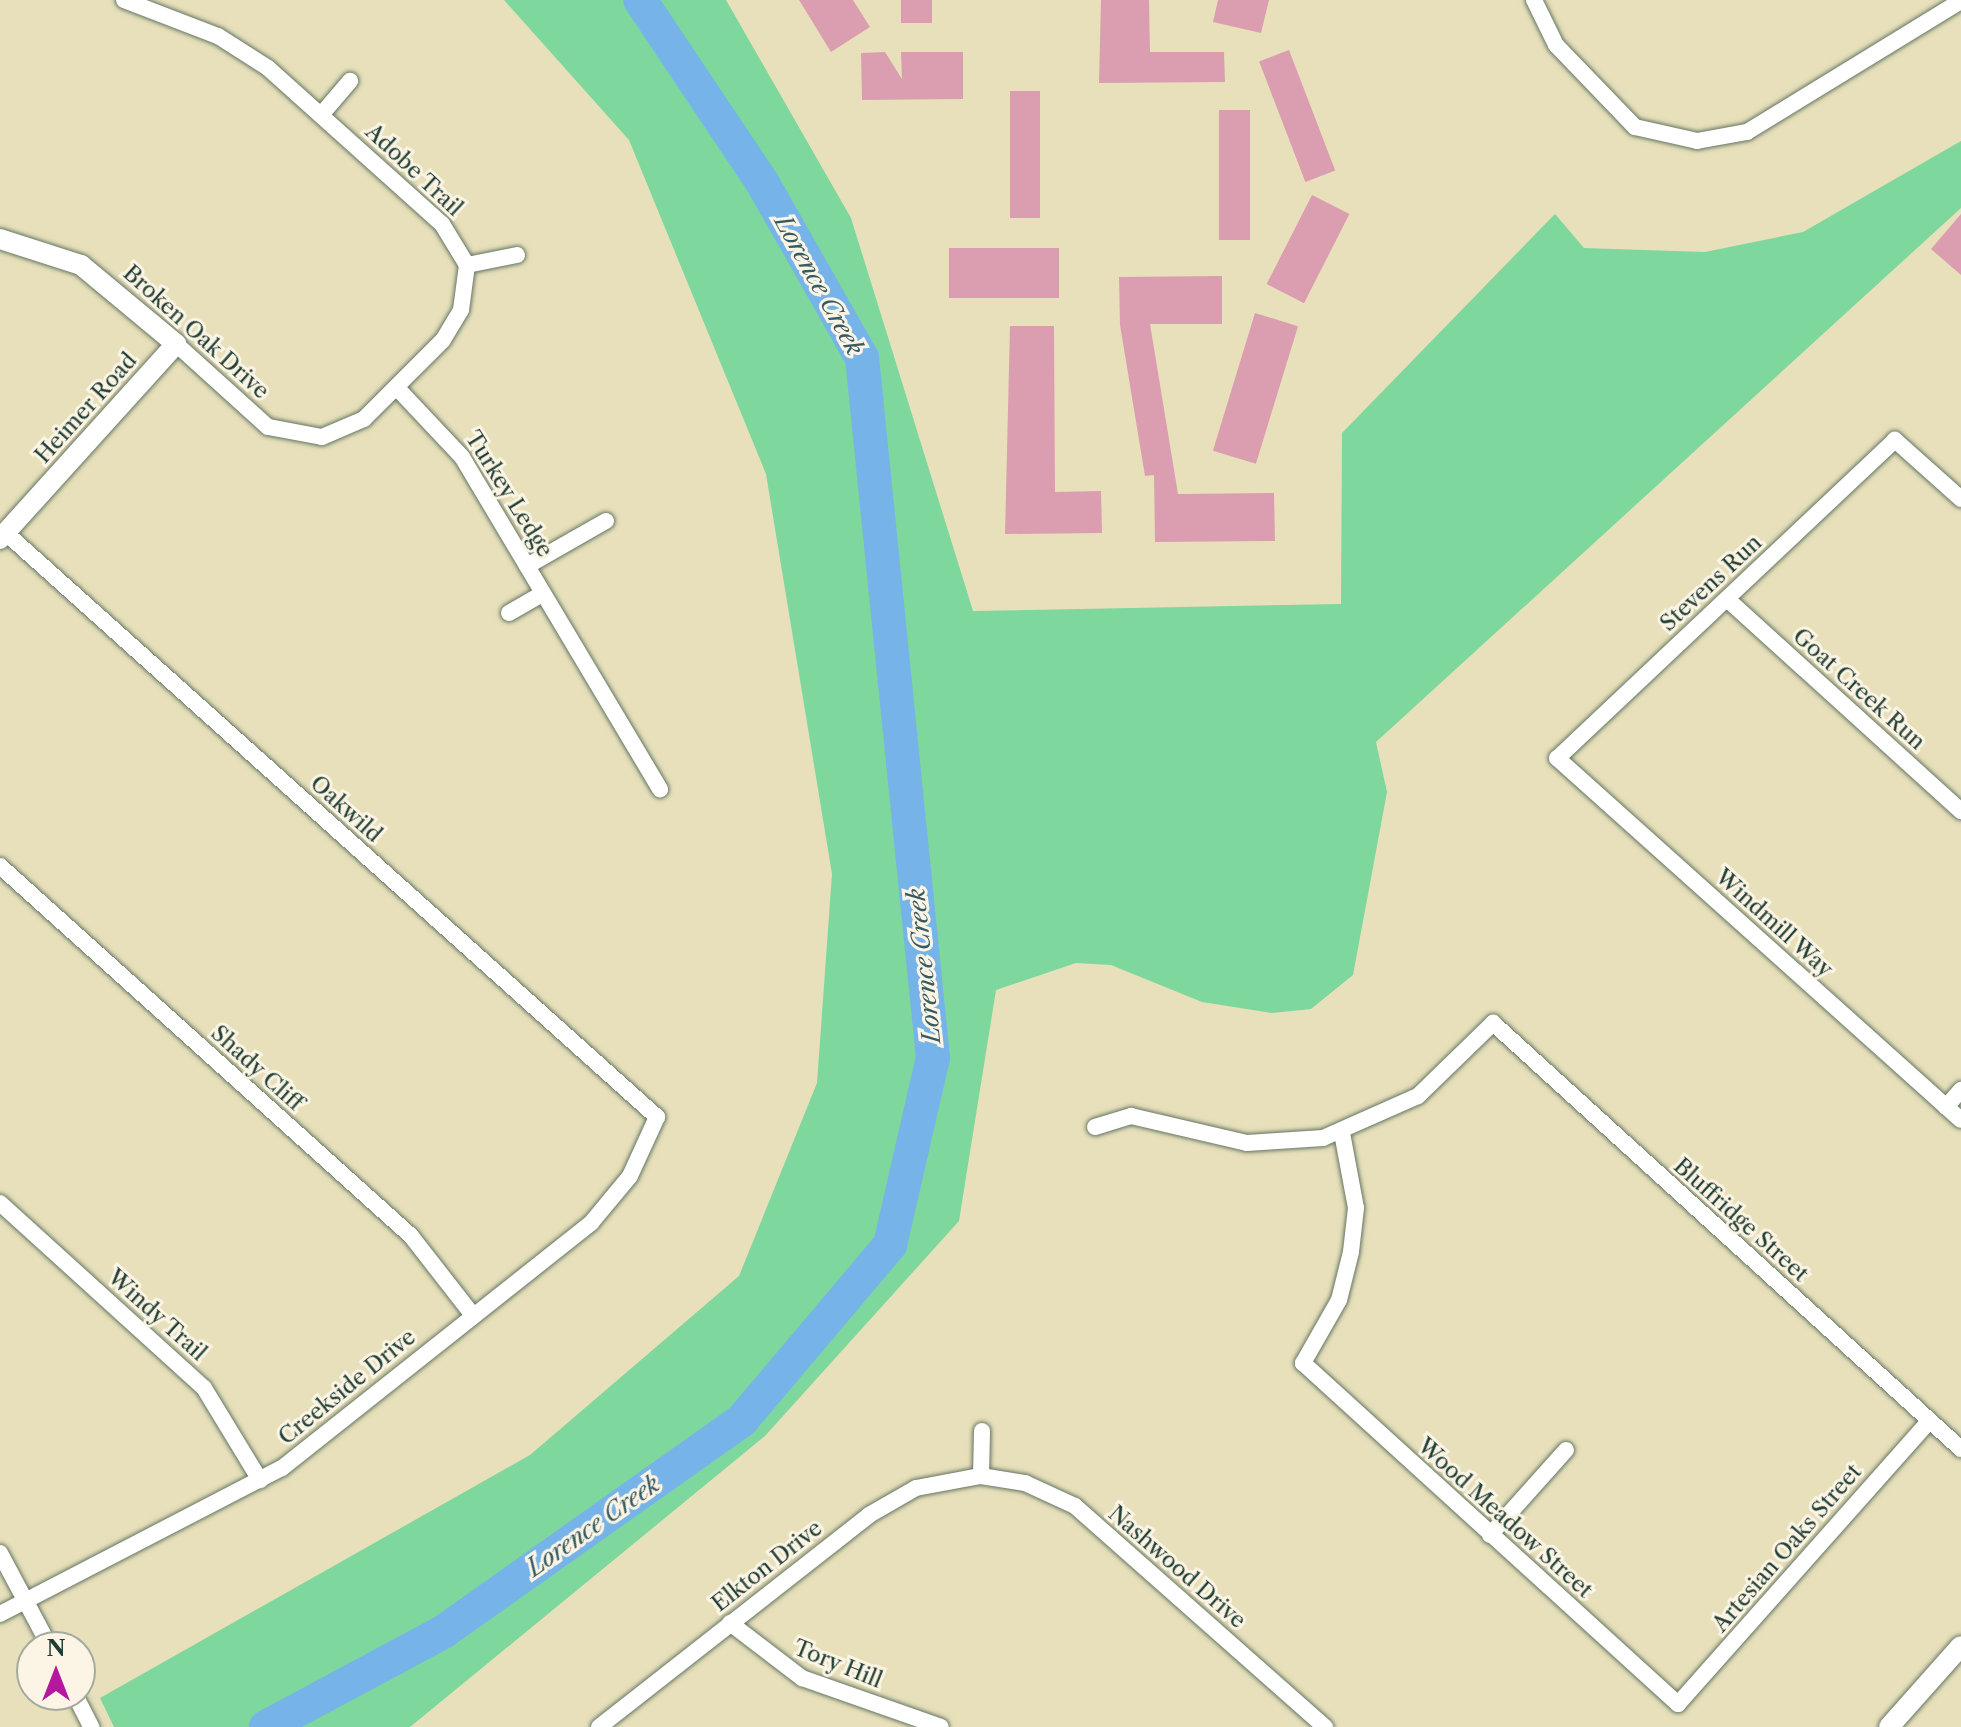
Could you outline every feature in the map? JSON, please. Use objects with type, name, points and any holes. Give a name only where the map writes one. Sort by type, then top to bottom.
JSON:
[{"type":"street","name":"Adobe Trail","points":[[124,0],[244,50],[442,224],[467,265]]},
{"type":"street","points":[[1534,0],[1556,45],[1604,99],[1635,127],[1680,140],[1747,132],[1961,1]]},
{"type":"street","points":[[321,115],[350,81]]},
{"type":"street","name":"Broken Oak Drive","points":[[0,239],[81,265],[176,344],[250,414],[294,437],[349,430],[398,389]]},
{"type":"street","points":[[398,389],[461,310],[467,265],[517,255]]},
{"type":"street","name":"Heimer Road","points":[[3,536],[176,344]]},
{"type":"street","name":"Turkey Ledge","points":[[398,389],[462,457],[660,789]]},
{"type":"street","name":"Stevens Run","points":[[1557,758],[1895,440],[1961,499]]},
{"type":"street","points":[[527,566],[606,521]]},
{"type":"street","name":"Oakwild","points":[[3,536],[657,1117]]},
{"type":"street","name":"Turkey Ledge","points":[[509,613],[543,593]]},
{"type":"street","name":"Goat Creek Run","points":[[1727,599],[1961,811]]},
{"type":"street","name":"Windmill Way","points":[[1557,758],[1961,1120]]},
{"type":"street","name":"Shady Cliff","points":[[0,866],[411,1236],[472,1314]]},
{"type":"street","name":"Bluffridge Street","points":[[1342,1133],[1418,1096],[1493,1023],[1961,1449]]},
{"type":"street","points":[[1946,1107],[1961,1090]]},
{"type":"street","points":[[1095,1127],[1131,1116],[1272,1144],[1342,1133]]},
{"type":"street","name":"Creekside Drive","points":[[0,1614],[260,1480],[610,1204],[657,1117]]},
{"type":"street","name":"Wood Meadow Street","points":[[1342,1133],[1356,1208],[1351,1252],[1339,1300],[1303,1363],[1678,1704]]},
{"type":"street","name":"Windy Trail","points":[[0,1203],[204,1388],[260,1480]]},
{"type":"street","name":"Artesian Oaks Street","points":[[1678,1704],[1929,1421]]},
{"type":"street","points":[[981,1476],[982,1431]]},
{"type":"street","points":[[1490,1535],[1566,1450]]},
{"type":"street","name":"Elkton Drive","points":[[599,1727],[730,1623],[899,1496],[981,1476]]},
{"type":"street","name":"Nashwood Drive","points":[[981,1476],[1025,1483],[1075,1506],[1325,1727]]},
{"type":"street","points":[[0,1553],[42,1631]]},
{"type":"street","name":"Tory Hill","points":[[730,1623],[802,1678],[941,1727]]},
{"type":"street","points":[[1889,1727],[1961,1646]]},
{"type":"green space","points":[[504,0],[726,0],[851,218],[973,611],[1341,604],[1342,433],[1555,214],[1584,248],[1705,252],[1803,232],[1961,141],[1961,208],[1376,742],[1387,792],[1353,975],[1311,1009],[1272,1013],[1202,1002],[1111,965],[1076,963],[996,990],[959,1221],[765,1436],[410,1727],[114,1727],[100,1698],[530,1455],[739,1276],[817,1083],[832,874],[766,474],[629,140]]},
{"type":"building","points":[[799,0],[853,0],[870,27],[831,52]]},
{"type":"building","points":[[901,0],[932,0],[932,23],[901,23]]},
{"type":"building","points":[[1101,0],[1149,0],[1150,52],[1224,52],[1225,82],[1099,83]]},
{"type":"building","points":[[1218,0],[1269,0],[1261,33],[1213,22]]},
{"type":"building","points":[[1289,50],[1335,170],[1305,182],[1259,61]]},
{"type":"building","points":[[885,52],[902,79],[901,52],[963,52],[963,99],[862,100],[861,53]]},
{"type":"building","points":[[1010,91],[1040,91],[1040,218],[1010,218]]},
{"type":"building","points":[[1219,110],[1250,110],[1250,240],[1219,240]]},
{"type":"building","points":[[1312,195],[1349,214],[1304,303],[1267,284]]},
{"type":"building","points":[[1961,214],[1961,275],[1931,249]]},
{"type":"building","points":[[949,248],[1059,248],[1059,298],[949,298]]},
{"type":"building","points":[[1222,276],[1222,324],[1150,324],[1178,494],[1274,493],[1275,541],[1155,542],[1154,475],[1145,476],[1120,325],[1119,277]]},
{"type":"building","points":[[1255,313],[1298,326],[1256,464],[1213,451]]},
{"type":"building","points":[[1010,326],[1054,326],[1055,492],[1101,491],[1102,533],[1005,534]]},
{"type":"waterway","name":"Lorence Creek","points":[[266,1727],[443,1632],[742,1420],[890,1245],[933,1058],[862,358],[762,182],[640,0]]}]
